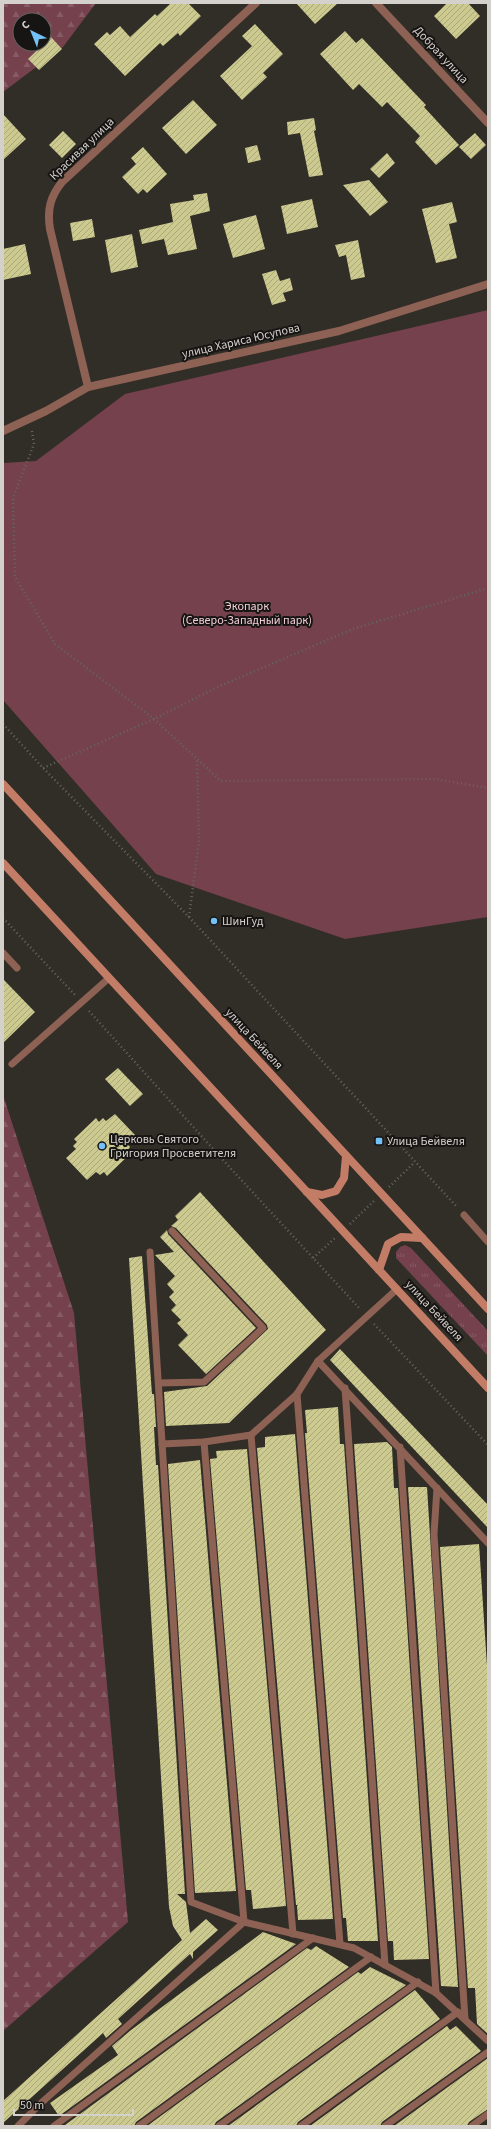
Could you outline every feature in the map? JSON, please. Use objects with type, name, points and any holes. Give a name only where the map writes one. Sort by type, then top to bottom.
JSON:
[{"type":"main road","name":"улица Бейвеля","points":[[3,784],[488,1309]]},
{"type":"main road","name":"улица Бейвеля","points":[[3,863],[488,1388]]},
{"type":"main road","points":[[307,1192],[322,1195],[336,1191],[344,1178],[346,1156]]},
{"type":"main road","points":[[379,1270],[388,1244],[401,1237],[422,1238]]},
{"type":"street","name":"Красивая улица","points":[[88,387],[50,229],[48,216],[54,192],[62,182],[256,3]]},
{"type":"street","name":"Добрая улица","points":[[376,3],[488,123]]},
{"type":"street","name":"улица Хариса Юсупова","points":[[3,431],[88,387],[339,331],[488,284]]},
{"type":"lane","points":[[3,953],[17,968]]},
{"type":"lane","points":[[12,1064],[109,978]]},
{"type":"lane","points":[[464,1215],[488,1242]]},
{"type":"lane","points":[[159,1383],[204,1382],[263,1328],[172,1231]]},
{"type":"lane","points":[[150,1252],[192,1902],[244,1922],[354,1948],[436,1993],[488,2041]]},
{"type":"lane","points":[[162,1444],[204,1442],[251,1435],[297,1394],[318,1361],[397,1289]]},
{"type":"lane","points":[[318,1361],[345,1388],[488,1544]]},
{"type":"lane","points":[[345,1388],[385,1965]]},
{"type":"lane","points":[[297,1394],[340,1944]]},
{"type":"lane","points":[[251,1435],[293,1934]]},
{"type":"lane","points":[[204,1442],[244,1922]]},
{"type":"lane","points":[[400,1448],[436,1993]]},
{"type":"lane","points":[[437,1488],[434,1534],[465,2020]]},
{"type":"lane","points":[[18,2126],[40,2104],[244,1922]]},
{"type":"lane","points":[[54,2126],[313,1938]]},
{"type":"lane","points":[[138,2126],[371,1957]]},
{"type":"lane","points":[[219,2126],[418,1982]]},
{"type":"lane","points":[[301,2126],[458,2012]]},
{"type":"lane","points":[[385,2126],[488,2052]]},
{"type":"lane","points":[[472,2126],[488,2114]]},
{"type":"path","points":[[29,418],[34,444],[13,498],[15,578],[56,644],[154,719],[221,781],[435,779],[488,788]]},
{"type":"path","points":[[43,768],[154,719],[220,686],[353,629],[488,588]]},
{"type":"path","points":[[3,724],[43,768],[189,917],[464,1215]]},
{"type":"path","points":[[189,917],[199,841],[197,759]]},
{"type":"path","points":[[3,918],[82,1002],[313,1258],[488,1445]]},
{"type":"path","points":[[313,1258],[415,1162]]},
{"type":"green space","points":[[3,3],[96,3],[63,47],[3,92]]},
{"type":"green space","name":"Экопарк (Северо-Западный парк)","points":[[488,310],[488,917],[345,939],[156,874],[3,700],[3,463],[36,461],[125,394]]},
{"type":"green space","points":[[3,1098],[74,1313],[128,1922],[3,2031]]},
{"type":"green space","points":[[405,1245],[411,1248],[488,1331],[488,1356],[396,1258],[396,1252],[400,1247]]},
{"type":"building","points":[[171,3],[188,3],[201,16],[180,36],[178,33],[163,46],[160,43],[125,76],[94,44],[107,32],[110,35],[120,26],[130,37],[155,14],[157,16]]},
{"type":"building","points":[[296,3],[338,3],[315,24]]},
{"type":"building","points":[[447,3],[468,3],[480,16],[456,39],[434,16]]},
{"type":"building","points":[[255,24],[283,54],[263,73],[267,77],[242,100],[220,76],[252,46],[242,36]]},
{"type":"building","points":[[345,31],[356,43],[362,38],[426,105],[424,107],[459,145],[436,165],[415,142],[420,136],[387,102],[382,107],[359,84],[353,90],[320,54]]},
{"type":"building","points":[[52,38],[62,49],[39,70],[28,59],[35,52],[52,52]]},
{"type":"building","points":[[193,100],[217,125],[186,154],[162,128]]},
{"type":"building","points":[[3,114],[26,139],[3,160]]},
{"type":"building","points":[[314,118],[316,130],[314,131],[323,175],[309,177],[300,133],[288,135],[287,122]]},
{"type":"building","points":[[63,131],[76,144],[62,158],[49,145]]},
{"type":"building","points":[[475,133],[486,145],[471,159],[459,147]]},
{"type":"building","points":[[257,145],[261,160],[248,163],[245,148]]},
{"type":"building","points":[[143,147],[167,174],[147,193],[143,189],[138,194],[122,177],[136,164],[131,158]]},
{"type":"building","points":[[387,153],[395,163],[379,178],[370,169]]},
{"type":"building","points":[[369,180],[388,202],[370,216],[343,185]]},
{"type":"building","points":[[207,193],[210,211],[190,216],[197,249],[168,255],[164,239],[142,244],[139,230],[173,222],[170,204],[194,200],[193,195]]},
{"type":"building","points":[[312,199],[318,227],[287,234],[281,206]]},
{"type":"building","points":[[452,202],[457,222],[449,224],[457,258],[436,263],[422,209]]},
{"type":"building","points":[[256,215],[265,249],[233,258],[223,224]]},
{"type":"building","points":[[92,219],[95,237],[73,241],[70,223]]},
{"type":"building","points":[[132,234],[138,267],[111,273],[105,240]]},
{"type":"building","points":[[358,240],[365,277],[351,280],[346,255],[339,257],[335,245]]},
{"type":"building","points":[[25,244],[31,274],[3,280],[3,249]]},
{"type":"building","points":[[276,270],[280,281],[290,278],[293,290],[283,293],[286,301],[272,305],[262,274]]},
{"type":"building","points":[[3,979],[35,1012],[3,1043]]},
{"type":"building","points":[[118,1068],[143,1094],[130,1106],[105,1079]]},
{"type":"building","name":"Церковь Святого Григория Просветителя","points":[[115,1114],[135,1135],[126,1143],[130,1147],[127,1151],[130,1154],[107,1176],[104,1172],[100,1175],[96,1172],[87,1180],[66,1158],[76,1149],[73,1146],[77,1142],[74,1139],[96,1118],[99,1122],[103,1118],[106,1121]]},
{"type":"building","points":[[200,1192],[326,1330],[229,1423],[166,1426],[164,1392],[207,1386],[268,1329],[267,1325],[176,1228],[171,1226],[178,1220],[175,1216]]},
{"type":"building","points":[[167,1230],[168,1234],[256,1328],[206,1374],[178,1345],[188,1335],[177,1323],[181,1320],[171,1310],[176,1305],[169,1297],[174,1292],[167,1284],[175,1276],[155,1255],[174,1252],[160,1237]]},
{"type":"building","points":[[142,1256],[152,1394],[154,1394],[156,1465],[158,1465],[185,1894],[177,1894],[186,1902],[190,1933],[206,1919],[218,1930],[193,1952],[193,1959],[190,1954],[118,2019],[122,2024],[106,2038],[103,2033],[3,2123],[3,2101],[182,1940],[173,1926],[169,1907],[129,1258]]},
{"type":"building","points":[[340,1349],[488,1505],[488,1528],[330,1360]]},
{"type":"building","points":[[338,1407],[340,1444],[344,1444],[378,1941],[348,1941],[346,1918],[343,1918],[305,1433],[307,1433],[305,1410]]},
{"type":"building","points":[[295,1434],[333,1919],[298,1920],[298,1905],[296,1905],[257,1448],[265,1447],[265,1437]]},
{"type":"building","points":[[387,1442],[392,1447],[394,1488],[398,1488],[429,1959],[394,1960],[393,1941],[388,1941],[354,1444]]},
{"type":"building","points":[[247,1449],[286,1906],[253,1909],[251,1890],[246,1890],[210,1459],[217,1458],[216,1451]]},
{"type":"building","points":[[200,1460],[236,1891],[195,1893],[168,1464]]},
{"type":"building","points":[[408,1487],[427,1487],[458,1987],[441,1986]]},
{"type":"building","points":[[479,1544],[488,1681],[488,2034],[477,2024],[475,1988],[468,1988],[440,1547]]},
{"type":"building","points":[[263,1932],[296,1944],[59,2116],[50,2103],[118,2055],[112,2046],[131,2030]]},
{"type":"building","points":[[316,1946],[349,1967],[136,2122],[134,2126],[65,2125],[307,1948],[311,1950]]},
{"type":"building","points":[[370,1967],[406,1985],[216,2122],[214,2126],[147,2126],[358,1972],[361,1974]]},
{"type":"building","points":[[415,1990],[440,2019],[298,2122],[296,2126],[228,2126]]},
{"type":"building","points":[[447,2026],[450,2030],[456,2026],[481,2051],[382,2122],[380,2126],[310,2126]]},
{"type":"building","points":[[488,2058],[488,2109],[469,2122],[467,2126],[394,2126]]},
{"type":"place","name":"ШинГуд","points":[[214,921]]},
{"type":"place","name":"Улица Бейвеля","points":[[379,1141]]},
{"type":"place","name":"Церковь Святого Григория Просветителя","points":[[102,1146]]}]
